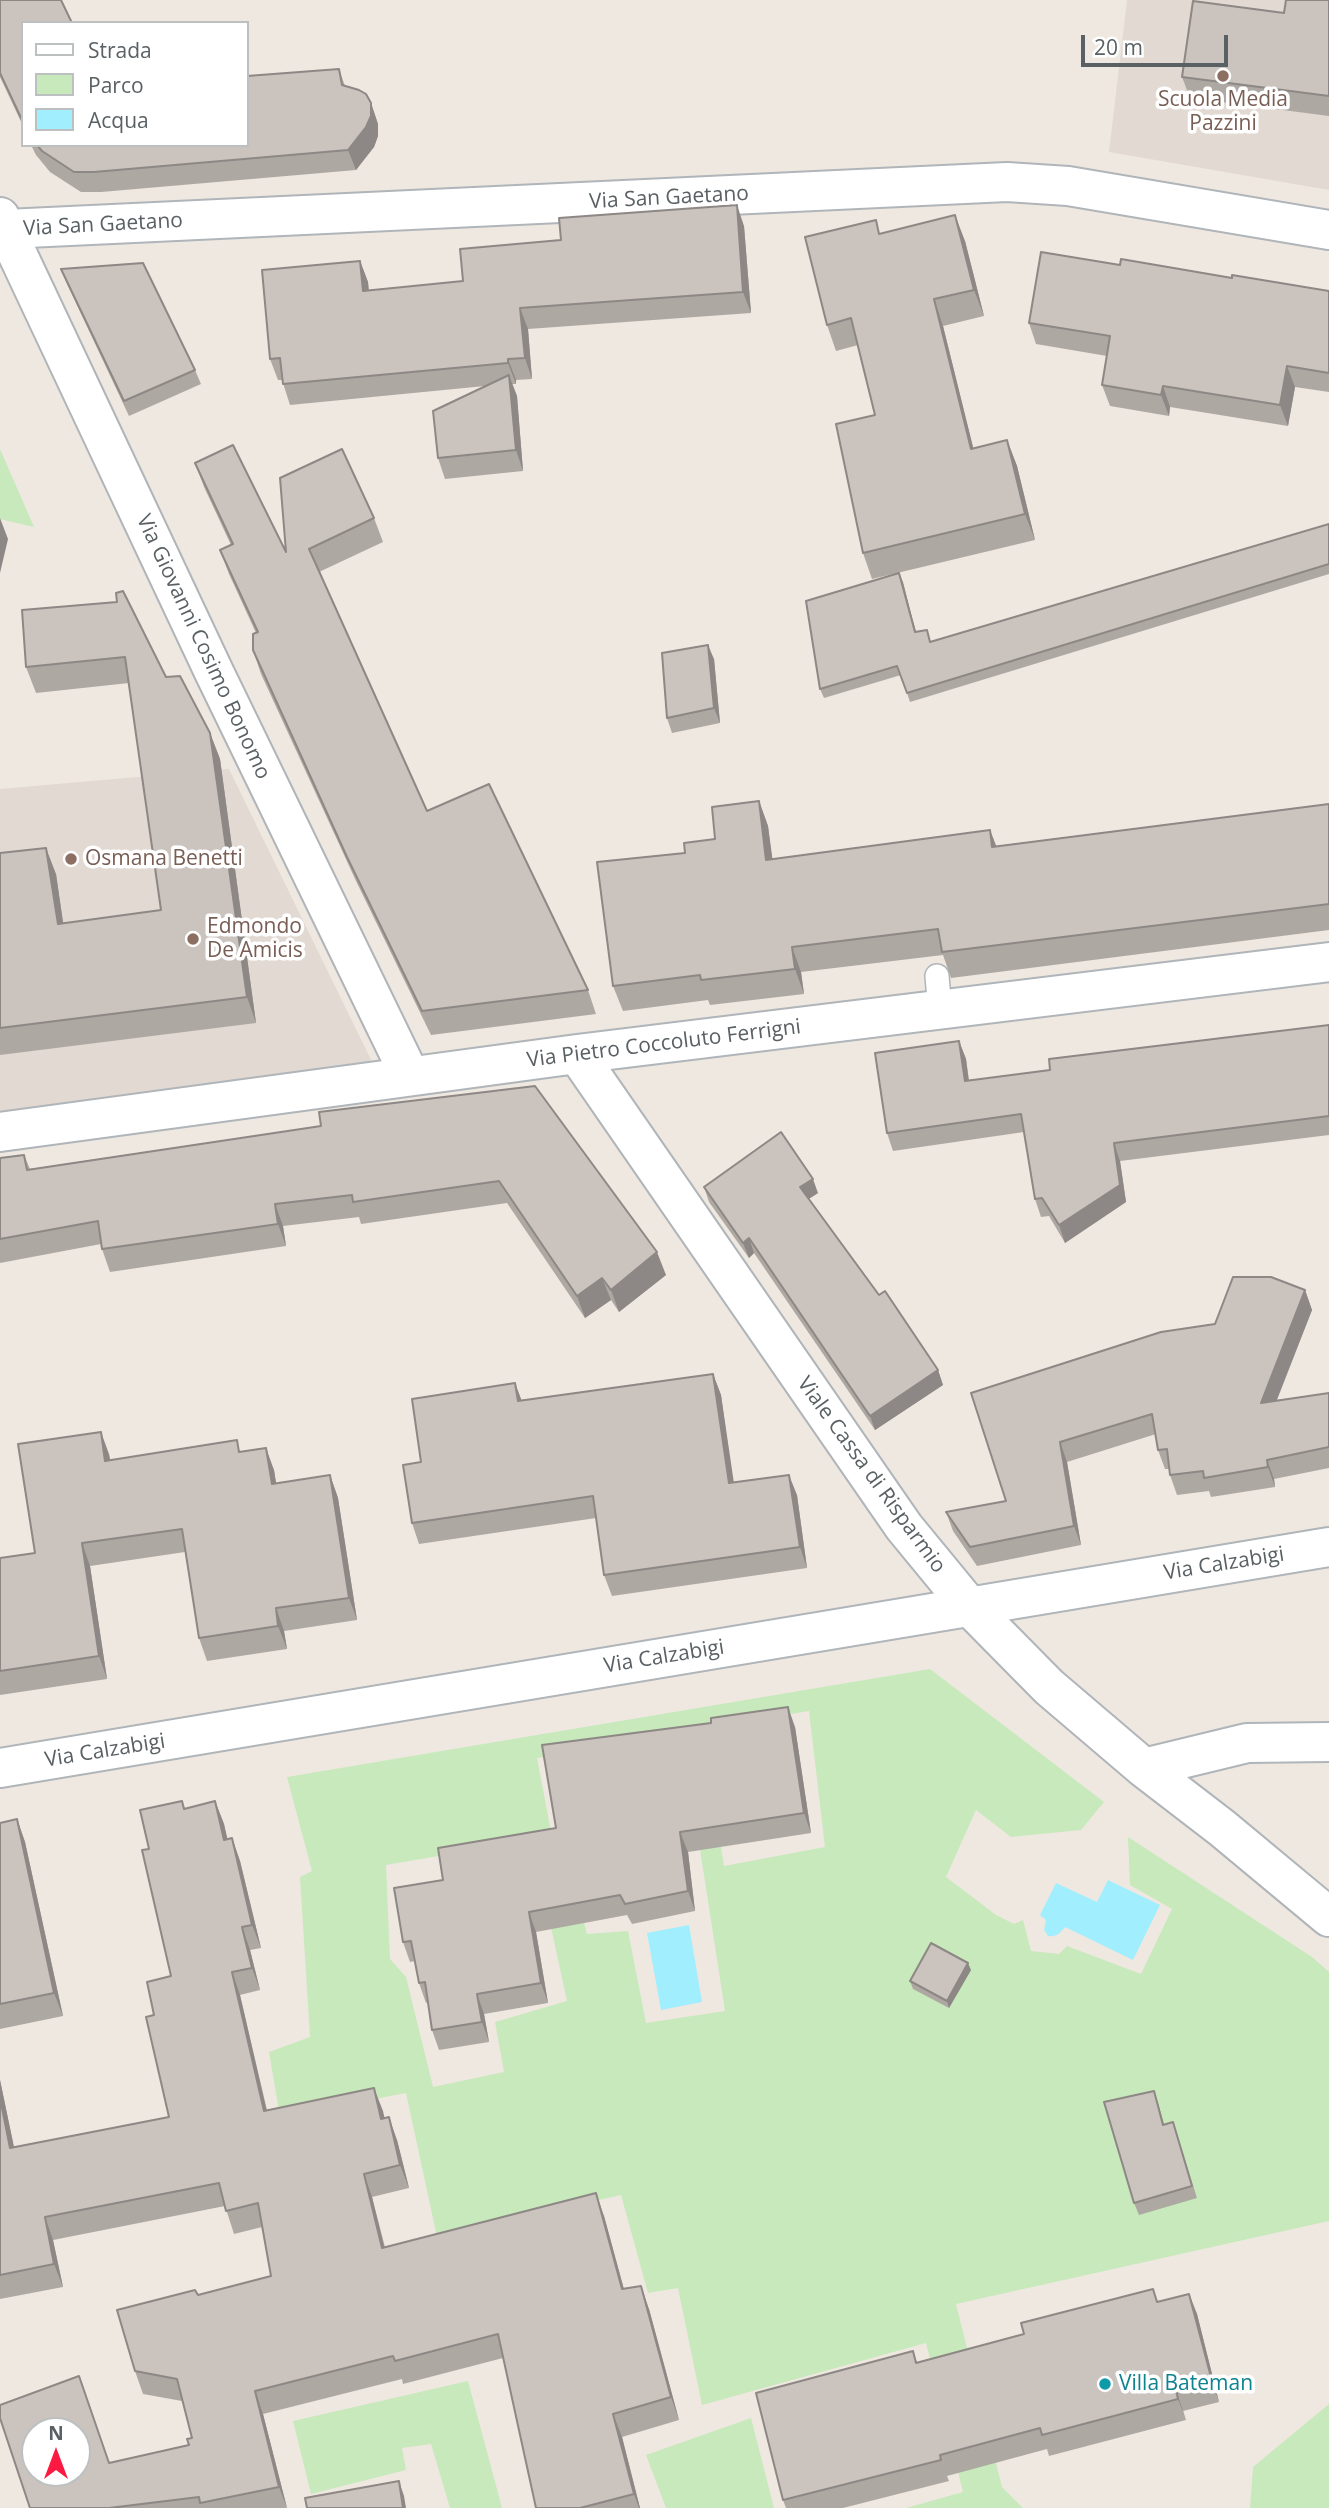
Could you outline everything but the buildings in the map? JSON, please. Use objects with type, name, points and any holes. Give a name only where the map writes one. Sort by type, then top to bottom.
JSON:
[{"type":"street","name":"Via San Gaetano","points":[[3,223],[1007,181],[1068,186],[1329,230]]},
{"type":"street","name":"Via Giovanni Cosimo Bonomo","points":[[3,223],[214,673],[410,1076]]},
{"type":"street","name":"Via Pietro Coccoluto Ferrigni","points":[[0,1132],[577,1054],[939,994],[1329,962]]},
{"type":"street","name":"Viale Cassa di Risparmio","points":[[577,1054],[904,1527],[969,1606],[1049,1687],[1144,1768],[1222,1828],[1329,1917]]},
{"type":"street","name":"Via Calzabigi","points":[[0,1768],[1329,1547]]},
{"type":"street","points":[[1144,1768],[1247,1743],[1329,1742]]},
{"type":"shaded area","name":"Scuola Media Pazzini","points":[[1127,0],[1329,0],[1329,190],[1109,152]]},
{"type":"shaded area","name":"Edmondo De Amicis","points":[[229,769],[374,1066],[0,1115],[0,789]]},
{"type":"green space","points":[[0,449],[34,527],[0,519]]},
{"type":"green space","points":[[930,1669],[1104,1802],[1081,1830],[1011,1837],[976,1810],[946,1877],[996,1915],[1014,1924],[1023,1920],[1031,1951],[1059,1954],[1067,1946],[1141,1974],[1172,1909],[1130,1885],[1128,1837],[1312,1957],[1329,1972],[1329,2221],[956,2304],[1002,2487],[1023,2508],[906,2508],[963,2492],[926,2343],[702,2405],[678,2288],[648,2293],[621,2195],[437,2237],[406,2093],[280,2117],[269,2052],[310,2037],[300,1877],[312,1871],[287,1777]],"holes":[[[809,1711],[825,1847],[724,1866],[702,1729]],[[682,1733],[725,2011],[646,2023],[628,1931],[587,1934],[572,1876],[559,1874],[537,1758]],[[532,1840],[567,2001],[495,2022],[504,2072],[433,2087],[406,1977],[390,1959],[386,1865]]]},
{"type":"green space","points":[[468,2381],[502,2508],[450,2508],[431,2444],[402,2448],[406,2470],[311,2494],[293,2421]]},
{"type":"green space","points":[[1329,2404],[1329,2508],[1250,2508],[1253,2467]]},
{"type":"green space","points":[[751,2418],[774,2508],[666,2508],[646,2455]]},
{"type":"water","points":[[1108,1880],[1160,1905],[1133,1960],[1065,1927],[1054,1936],[1048,1936],[1044,1930],[1046,1920],[1040,1915],[1056,1883],[1097,1902]]},
{"type":"water","points":[[689,1925],[702,2002],[661,2010],[647,1933]]},
{"type":"place","name":"Scuola Media Pazzini","points":[[1223,76]]},
{"type":"place","name":"Osmana Benetti","points":[[71,859]]},
{"type":"place","name":"Edmondo De Amicis","points":[[193,939]]},
{"type":"place","name":"Villa Bateman","points":[[1105,2384]]}]
